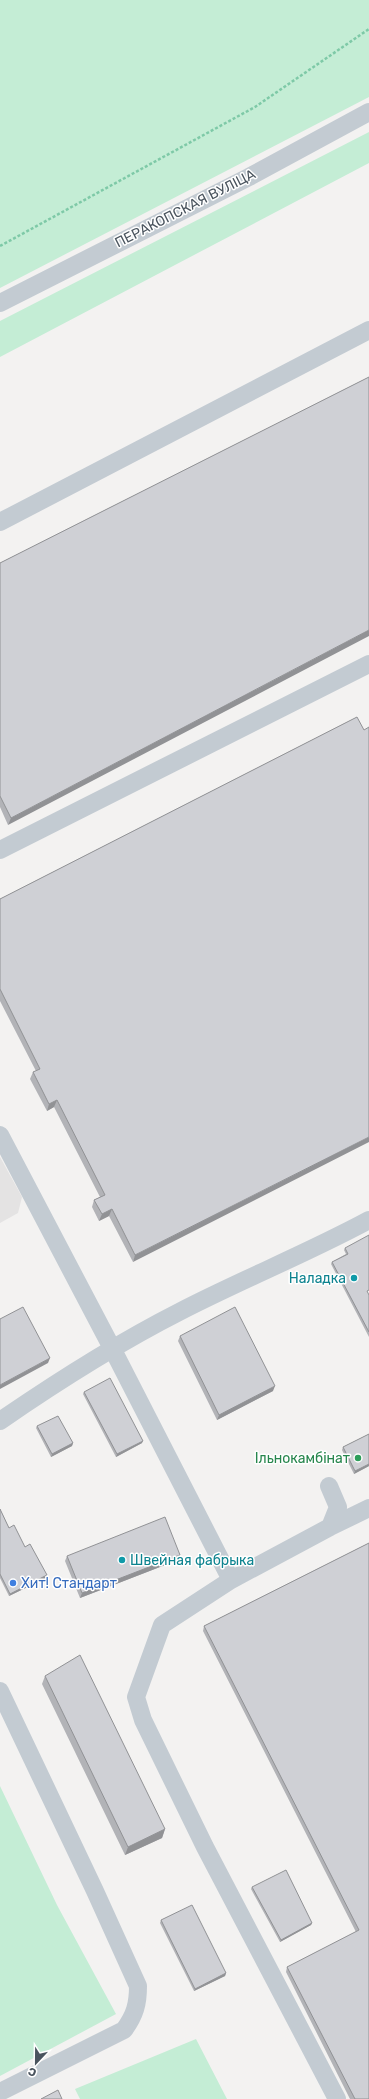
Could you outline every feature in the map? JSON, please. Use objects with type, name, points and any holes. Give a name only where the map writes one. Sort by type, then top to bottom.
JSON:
[{"type":"street","name":"ПЕРАКОПСКАЯ ВУЛІЦА","points":[[0,303],[249,176],[369,112]]},
{"type":"street","points":[[0,522],[369,330]]},
{"type":"street","points":[[0,850],[369,664]]},
{"type":"street","points":[[0,1135],[113,1350],[231,1580]]},
{"type":"street","points":[[0,1420],[60,1380],[180,1311],[334,1239],[369,1220]]},
{"type":"street","points":[[329,1486],[338,1507],[330,1528]]},
{"type":"street","points":[[337,2099],[205,1847],[143,1720],[136,1697],[162,1625],[231,1580],[369,1508]]},
{"type":"street","points":[[0,2092],[124,2030],[134,2017],[138,2003],[138,1986],[4,1698]]},
{"type":"path","points":[[0,246],[255,107],[369,29]]},
{"type":"shaded area","points":[[0,1157],[22,1197],[18,1213],[0,1223]]},
{"type":"green space","points":[[0,0],[369,0],[369,97],[0,288]]},
{"type":"green space","points":[[369,132],[369,163],[0,357],[0,321]]},
{"type":"green space","points":[[0,1786],[57,1905],[116,2014],[0,2076]]},
{"type":"green space","points":[[196,2039],[227,2099],[80,2099],[75,2089]]},
{"type":"building","points":[[369,377],[369,630],[11,818],[0,796],[0,563]]},
{"type":"building","points":[[357,717],[364,730],[369,727],[369,1137],[135,1255],[112,1209],[102,1214],[94,1200],[105,1195],[57,1100],[49,1104],[33,1072],[40,1069],[0,989],[0,899]]},
{"type":"building","name":"Наладка","points":[[369,1235],[369,1290],[367,1291],[369,1295],[369,1332],[332,1262],[348,1254],[345,1248]]},
{"type":"building","points":[[23,1307],[50,1358],[0,1385],[0,1319]]},
{"type":"building","points":[[235,1307],[275,1386],[219,1415],[180,1336]]},
{"type":"building","points":[[110,1378],[143,1441],[117,1454],[84,1392]]},
{"type":"building","points":[[58,1416],[73,1443],[52,1454],[37,1426]]},
{"type":"building","name":"Ільнокамбінат","points":[[369,1434],[369,1464],[355,1471],[343,1447]]},
{"type":"building","points":[[0,1509],[9,1528],[14,1525],[25,1547],[30,1544],[47,1575],[10,1594],[0,1574]]},
{"type":"building","name":"Швейная фабрыка","points":[[165,1517],[180,1555],[82,1593],[67,1556]]},
{"type":"building","points":[[369,1543],[369,2099],[355,2099],[287,1967],[359,1930],[204,1626]]},
{"type":"building","points":[[80,1655],[165,1829],[128,1847],[45,1676]]},
{"type":"building","points":[[286,1870],[312,1923],[281,1940],[252,1887]]},
{"type":"building","points":[[192,1905],[226,1973],[195,1989],[161,1920]]},
{"type":"building","points":[[58,2090],[62,2099],[41,2099]]},
{"type":"place","name":"Наладка","points":[[354,1278]]},
{"type":"place","name":"Ільнокамбінат","points":[[358,1458]]},
{"type":"place","name":"Швейная фабрыка","points":[[122,1560]]},
{"type":"place","name":"Хит! Стандарт","points":[[13,1583]]}]
